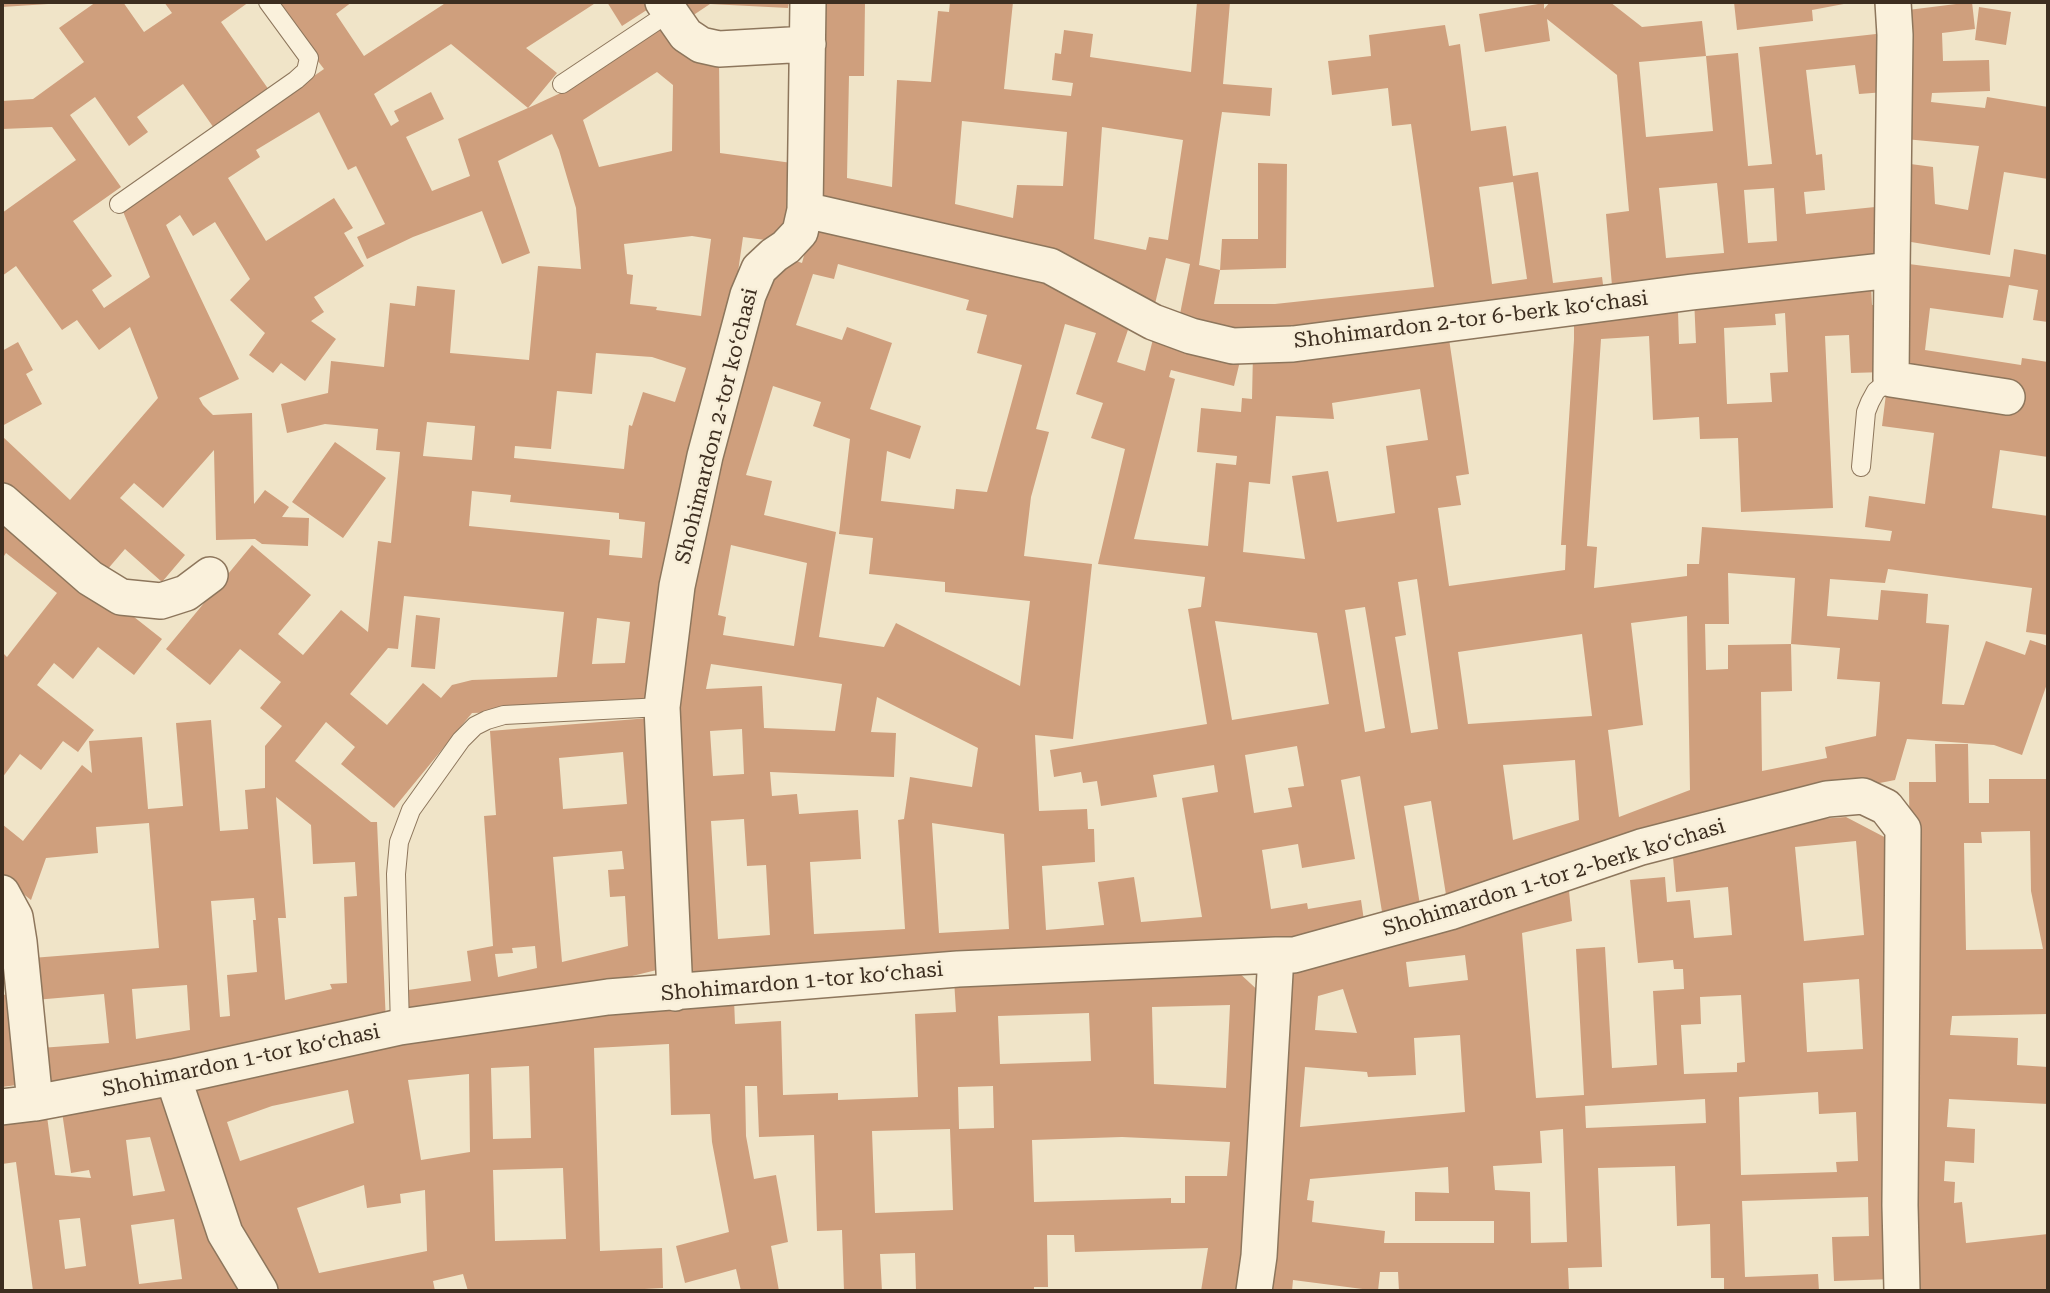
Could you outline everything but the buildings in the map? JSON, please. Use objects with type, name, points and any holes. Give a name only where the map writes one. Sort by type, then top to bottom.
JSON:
[{"type":"street","name":"Shohimardon 2-tor koʻchasi","points":[[675,993],[662,708],[677,586],[705,456],[748,295],[759,269],[800,232],[804,210],[808,2]]},
{"type":"street","points":[[1892,2],[1895,35],[1891,379],[2007,397]]},
{"type":"street","points":[[667,7],[686,35],[701,45],[719,49],[808,44]]},
{"type":"street","name":"Shohimardon 2-tor 6-berk koʻchasi","points":[[804,210],[1050,266],[1153,322],[1191,336],[1233,346],[1293,344],[1692,292],[1892,270]]},
{"type":"street","points":[[2,501],[90,578],[121,597],[161,601],[186,593],[210,575]]},
{"type":"street","name":"Shohimardon 1-tor 2-berk koʻchasi","points":[[1276,955],[1294,955],[1450,912],[1641,847],[1827,799],[1863,796],[1886,807],[1903,829],[1900,1205],[1902,1291]]},
{"type":"street","points":[[2,893],[15,917],[19,942],[19,1105]]},
{"type":"street","points":[[1254,1291],[1259,1256],[1276,955]]},
{"type":"street","name":"Shohimardon 1-tor koʻchasi","points":[[19,1105],[173,1077],[400,1027],[608,997],[958,969],[1276,955]]},
{"type":"street","points":[[173,1077],[225,1233],[260,1291]]},
{"type":"lane","points":[[119,204],[306,71],[309,58],[268,2]]},
{"type":"lane","points":[[562,84],[667,7]]},
{"type":"lane","points":[[1861,467],[1866,412],[1876,391],[1891,379]]},
{"type":"lane","points":[[400,1027],[396,874],[400,842],[411,810],[461,740],[475,726],[504,715],[662,708]]}]
